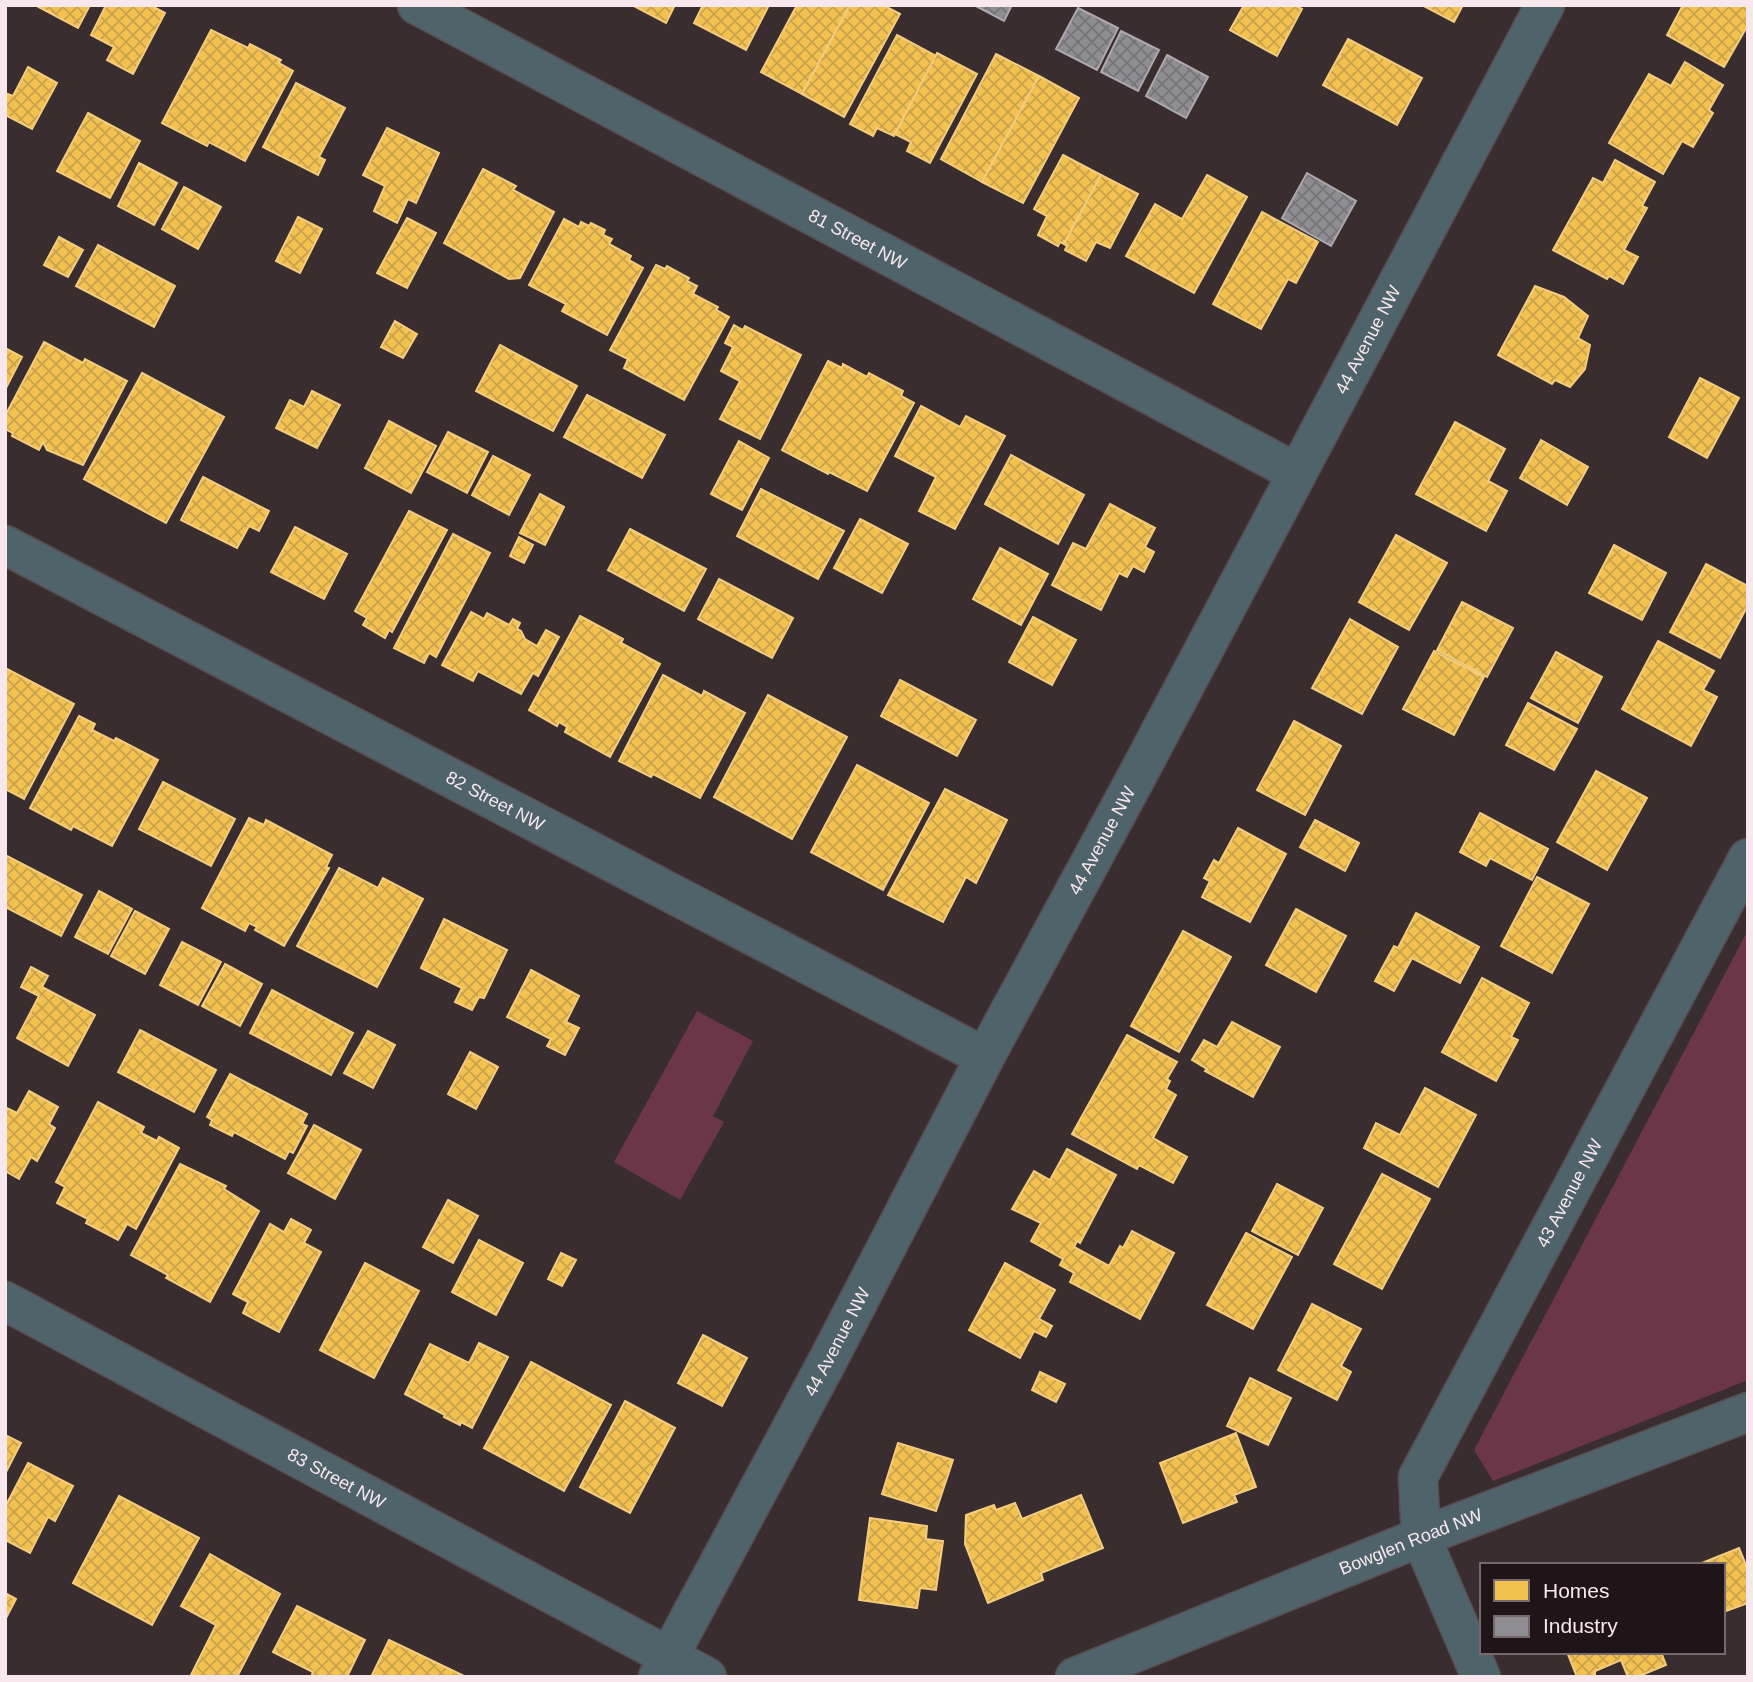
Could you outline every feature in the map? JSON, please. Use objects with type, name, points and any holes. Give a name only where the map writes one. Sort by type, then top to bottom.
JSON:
[{"type":"street","name":"81 Street NW","points":[[417,5],[1297,473]]},
{"type":"street","name":"44 Avenue NW","points":[[664,1666],[1545,5]]},
{"type":"street","name":"82 Street NW","points":[[5,545],[985,1057]]},
{"type":"street","name":"43 Avenue NW","points":[[1420,1537],[1418,1477],[1748,858]]},
{"type":"street","name":"83 Street NW","points":[[5,1301],[664,1666]]},
{"type":"street","name":"Bowglen Road NW","points":[[1075,1677],[1420,1537],[1748,1412]]},
{"type":"street","points":[[1420,1537],[1481,1677]]},
{"type":"street","points":[[664,1666],[707,1677]]},
{"type":"shaded area","points":[[1748,930],[1748,1380],[1493,1481],[1474,1450]]},
{"type":"shaded area","points":[[697,1011],[753,1041],[713,1116],[724,1122],[680,1200],[614,1162]]},
{"type":"building: Homes","points":[[35,5],[90,5],[78,28]]},
{"type":"building: Homes","points":[[106,5],[150,5],[165,13],[133,74],[107,60],[114,47],[91,35]]},
{"type":"building: Homes","points":[[632,5],[675,5],[666,23]]},
{"type":"building: Homes","points":[[703,5],[769,5],[746,50],[694,23]]},
{"type":"building: Homes","points":[[797,5],[850,5],[802,94],[761,72]]},
{"type":"building: Homes","points":[[850,5],[883,5],[900,14],[844,117],[802,94]]},
{"type":"building: Homes","points":[[1244,5],[1295,5],[1302,9],[1277,56],[1230,30]]},
{"type":"building: Homes","points":[[1422,5],[1463,5],[1454,22]]},
{"type":"building: Homes","points":[[1683,5],[1748,5],[1748,25],[1724,67],[1667,35]]},
{"type":"building: Homes","points":[[211,30],[248,48],[250,44],[281,60],[279,63],[293,71],[245,161],[209,142],[207,146],[162,123]]},
{"type":"building: Homes","points":[[897,35],[936,56],[894,136],[877,128],[873,136],[850,124]]},
{"type":"building: Homes","points":[[1348,39],[1422,78],[1397,125],[1323,85]]},
{"type":"building: Homes","points":[[937,53],[977,74],[930,163],[907,151],[911,142],[895,134]]},
{"type":"building: Homes","points":[[996,54],[1039,76],[982,182],[941,159]]},
{"type":"building: Homes","points":[[1685,62],[1723,85],[1709,110],[1713,113],[1693,147],[1682,141],[1663,174],[1609,143],[1649,74],[1671,86]]},
{"type":"building: Homes","points":[[28,67],[57,83],[32,129],[5,115],[5,93],[13,96]]},
{"type":"building: Homes","points":[[1039,76],[1079,98],[1023,203],[982,182]]},
{"type":"building: Homes","points":[[296,83],[345,108],[319,157],[325,160],[318,175],[263,147]]},
{"type":"building: Homes","points":[[88,113],[140,141],[110,198],[57,171]]},
{"type":"building: Homes","points":[[387,128],[439,153],[416,203],[408,199],[397,223],[374,211],[385,186],[363,175]]},
{"type":"building: Homes","points":[[1063,155],[1101,175],[1064,244],[1060,242],[1058,246],[1038,235],[1047,216],[1034,209]]},
{"type":"building: Homes","points":[[1615,160],[1655,182],[1642,206],[1647,208],[1624,250],[1638,257],[1623,284],[1609,276],[1607,279],[1553,250],[1593,178],[1603,183]]},
{"type":"building: Homes","points":[[139,163],[177,183],[154,225],[118,206]]},
{"type":"building: Homes","points":[[483,169],[516,186],[513,190],[554,212],[520,278],[509,279],[444,243]]},
{"type":"building: Homes","points":[[1101,175],[1138,194],[1110,248],[1096,242],[1086,261],[1065,250],[1067,246],[1064,244]]},
{"type":"building: Homes","points":[[1207,175],[1247,197],[1194,293],[1126,256],[1155,204],[1182,219]]},
{"type":"building: Homes","points":[[184,187],[221,207],[198,249],[162,229]]},
{"type":"building: Homes","points":[[1262,212],[1318,242],[1296,283],[1288,279],[1261,329],[1213,304]]},
{"type":"building: Homes","points":[[298,217],[322,229],[300,273],[276,261]]},
{"type":"building: Homes","points":[[407,218],[436,233],[407,288],[377,273]]},
{"type":"building: Homes","points":[[564,219],[579,227],[581,222],[589,226],[591,223],[605,230],[603,235],[612,239],[609,244],[631,256],[629,260],[643,268],[607,335],[562,311],[566,304],[529,285]]},
{"type":"building: Homes","points":[[59,237],[83,250],[68,277],[44,265]]},
{"type":"building: Homes","points":[[98,245],[175,286],[154,327],[76,286]]},
{"type":"building: Homes","points":[[656,265],[665,269],[667,266],[689,278],[687,281],[697,286],[693,294],[718,307],[716,310],[729,317],[684,400],[624,368],[628,359],[610,350]]},
{"type":"building: Homes","points":[[1535,286],[1564,297],[1588,316],[1578,338],[1590,345],[1585,369],[1570,387],[1555,380],[1552,384],[1498,355]]},
{"type":"building: Homes","points":[[395,321],[417,334],[403,358],[381,347]]},
{"type":"building: Homes","points":[[734,325],[743,330],[745,326],[801,355],[760,439],[720,419],[740,381],[721,371],[733,347],[725,343]]},
{"type":"building: Homes","points":[[44,342],[83,363],[85,359],[127,381],[83,465],[47,450],[43,442],[39,450],[12,436],[13,433],[5,429],[5,416]]},
{"type":"building: Homes","points":[[500,345],[577,386],[553,431],[476,391]]},
{"type":"building: Homes","points":[[5,348],[22,357],[5,390]]},
{"type":"building: Homes","points":[[828,361],[842,368],[843,364],[867,377],[869,373],[903,391],[901,396],[914,403],[867,491],[782,450]]},
{"type":"building: Homes","points":[[142,373],[224,417],[166,523],[84,479]]},
{"type":"building: Homes","points":[[1700,378],[1739,398],[1707,458],[1669,437]]},
{"type":"building: Homes","points":[[312,391],[340,405],[317,448],[276,428],[290,400],[304,407]]},
{"type":"building: Homes","points":[[587,395],[665,435],[642,478],[564,437]]},
{"type":"building: Homes","points":[[921,406],[960,427],[966,416],[1005,436],[955,529],[919,511],[936,477],[895,456]]},
{"type":"building: Homes","points":[[389,421],[436,446],[411,493],[365,468]]},
{"type":"building: Homes","points":[[1455,422],[1505,449],[1488,481],[1507,491],[1486,531],[1416,494]]},
{"type":"building: Homes","points":[[448,432],[488,452],[467,493],[427,472]]},
{"type":"building: Homes","points":[[1541,440],[1588,467],[1567,505],[1520,478]]},
{"type":"building: Homes","points":[[739,441],[769,458],[742,510],[711,494]]},
{"type":"building: Homes","points":[[1011,455],[1084,495],[1058,544],[985,504]]},
{"type":"building: Homes","points":[[493,456],[530,475],[509,515],[472,495]]},
{"type":"building: Homes","points":[[203,477],[269,511],[259,531],[249,526],[237,548],[181,520]]},
{"type":"building: Homes","points":[[761,489],[844,531],[818,579],[737,536]]},
{"type":"building: Homes","points":[[540,494],[564,507],[545,545],[520,533]]},
{"type":"building: Homes","points":[[1110,504],[1155,528],[1145,547],[1154,552],[1144,572],[1133,566],[1127,577],[1119,573],[1101,610],[1052,585],[1073,543],[1086,549]]},
{"type":"building: Homes","points":[[409,511],[447,530],[392,632],[389,630],[385,638],[363,625],[367,618],[355,611]]},
{"type":"building: Homes","points":[[860,519],[908,544],[882,593],[834,568]]},
{"type":"building: Homes","points":[[295,527],[347,554],[324,599],[271,572]]},
{"type":"building: Homes","points":[[630,529],[706,569],[684,611],[608,570]]},
{"type":"building: Homes","points":[[453,534],[490,553],[436,657],[429,653],[424,663],[394,648]]},
{"type":"building: Homes","points":[[1396,535],[1447,563],[1409,630],[1359,602]]},
{"type":"building: Homes","points":[[519,537],[533,545],[524,563],[510,556]]},
{"type":"building: Homes","points":[[1614,545],[1666,573],[1642,620],[1589,593]]},
{"type":"building: Homes","points":[[1000,548],[1048,574],[1021,625],[973,599]]},
{"type":"building: Homes","points":[[1706,564],[1748,586],[1748,605],[1720,658],[1670,632]]},
{"type":"building: Homes","points":[[719,579],[793,618],[772,658],[698,619]]},
{"type":"building: Homes","points":[[1462,602],[1513,628],[1487,677],[1437,650]]},
{"type":"building: Homes","points":[[471,612],[484,619],[487,613],[509,625],[513,619],[520,623],[517,629],[525,639],[537,646],[546,630],[559,637],[538,676],[533,673],[521,694],[478,671],[473,681],[442,665]]},
{"type":"building: Homes","points":[[580,616],[623,639],[621,643],[660,664],[610,757],[565,732],[567,727],[559,722],[557,726],[529,710]]},
{"type":"building: Homes","points":[[1033,617],[1076,640],[1052,685],[1009,662]]},
{"type":"building: Homes","points":[[1350,619],[1398,647],[1362,714],[1312,688]]},
{"type":"building: Homes","points":[[1658,641],[1714,671],[1703,690],[1717,697],[1691,746],[1622,709]]},
{"type":"building: Homes","points":[[1434,651],[1484,677],[1454,735],[1403,709]]},
{"type":"building: Homes","points":[[1556,652],[1602,677],[1578,723],[1531,698]]},
{"type":"building: Homes","points":[[5,668],[74,704],[24,799],[5,789]]},
{"type":"building: Homes","points":[[663,675],[702,696],[704,691],[745,713],[700,798],[653,774],[651,777],[619,761]]},
{"type":"building: Homes","points":[[900,680],[976,720],[957,756],[881,716]]},
{"type":"building: Homes","points":[[768,695],[847,737],[792,839],[714,797]]},
{"type":"building: Homes","points":[[1528,703],[1577,729],[1554,770],[1506,745]]},
{"type":"building: Homes","points":[[79,716],[95,724],[92,730],[114,741],[116,738],[158,760],[112,846],[73,826],[71,830],[30,808]]},
{"type":"building: Homes","points":[[1294,721],[1341,746],[1305,815],[1257,790]]},
{"type":"building: Homes","points":[[857,765],[929,803],[883,890],[811,852]]},
{"type":"building: Homes","points":[[1596,771],[1647,798],[1607,870],[1557,842]]},
{"type":"building: Homes","points":[[163,782],[235,819],[211,866],[139,829]]},
{"type":"building: Homes","points":[[945,789],[1007,820],[976,883],[966,877],[943,922],[888,895]]},
{"type":"building: Homes","points":[[1480,813],[1548,849],[1532,880],[1490,858],[1486,866],[1460,852]]},
{"type":"building: Homes","points":[[249,818],[264,825],[266,820],[332,855],[326,867],[329,868],[284,946],[255,930],[257,927],[249,923],[245,931],[202,908]]},
{"type":"building: Homes","points":[[1315,820],[1359,843],[1345,871],[1300,847]]},
{"type":"building: Homes","points":[[1238,828],[1286,854],[1250,922],[1202,897],[1210,881],[1204,878],[1214,860],[1219,863]]},
{"type":"building: Homes","points":[[5,855],[82,895],[61,936],[5,907]]},
{"type":"building: Homes","points":[[339,868],[378,888],[383,878],[423,899],[377,987],[297,946]]},
{"type":"building: Homes","points":[[1537,877],[1589,904],[1552,973],[1501,946]]},
{"type":"building: Homes","points":[[99,891],[132,909],[108,954],[75,937]]},
{"type":"building: Homes","points":[[1296,909],[1346,936],[1316,992],[1266,965]]},
{"type":"building: Homes","points":[[135,911],[169,929],[145,974],[111,956]]},
{"type":"building: Homes","points":[[1416,913],[1479,947],[1460,983],[1412,958],[1394,991],[1375,981],[1394,946],[1398,948]]},
{"type":"building: Homes","points":[[444,919],[507,950],[484,998],[479,997],[472,1010],[455,1002],[462,988],[421,968]]},
{"type":"building: Homes","points":[[1183,931],[1231,957],[1179,1052],[1131,1026]]},
{"type":"building: Homes","points":[[182,942],[221,962],[198,1005],[160,985]]},
{"type":"building: Homes","points":[[225,964],[262,984],[240,1026],[202,1006]]},
{"type":"building: Homes","points":[[31,967],[48,976],[42,987],[95,1015],[68,1066],[17,1038],[39,996],[21,987]]},
{"type":"building: Homes","points":[[531,970],[579,996],[566,1022],[579,1028],[565,1055],[547,1046],[551,1039],[507,1017]]},
{"type":"building: Homes","points":[[1482,978],[1529,1003],[1511,1037],[1518,1040],[1496,1081],[1442,1052]]},
{"type":"building: Homes","points":[[272,990],[353,1033],[331,1075],[250,1033]]},
{"type":"building: Homes","points":[[1232,1022],[1280,1047],[1253,1097],[1205,1071],[1207,1069],[1192,1060],[1204,1040],[1217,1047]]},
{"type":"building: Homes","points":[[140,1030],[216,1070],[194,1112],[118,1072]]},
{"type":"building: Homes","points":[[368,1031],[395,1045],[373,1088],[344,1073]]},
{"type":"building: Homes","points":[[1127,1035],[1177,1062],[1167,1079],[1170,1081],[1166,1089],[1176,1095],[1153,1138],[1187,1157],[1173,1183],[1139,1165],[1137,1169],[1072,1134]]},
{"type":"building: Homes","points":[[470,1052],[498,1067],[476,1109],[448,1094]]},
{"type":"building: Homes","points":[[230,1074],[307,1114],[302,1124],[307,1126],[293,1153],[289,1151],[285,1159],[234,1132],[232,1136],[210,1125],[212,1120],[207,1117]]},
{"type":"building: Homes","points":[[1425,1088],[1476,1115],[1438,1187],[1364,1148],[1376,1123],[1400,1135]]},
{"type":"building: Homes","points":[[29,1091],[58,1107],[49,1124],[55,1128],[37,1161],[31,1157],[19,1179],[5,1171],[5,1107],[17,1113]]},
{"type":"building: Homes","points":[[98,1102],[144,1127],[141,1133],[157,1141],[159,1137],[179,1148],[136,1229],[127,1224],[118,1240],[86,1223],[88,1219],[57,1203],[65,1187],[56,1182]]},
{"type":"building: Homes","points":[[314,1125],[361,1150],[335,1199],[288,1173]]},
{"type":"building: Homes","points":[[1067,1149],[1116,1175],[1080,1243],[1077,1241],[1074,1247],[1109,1266],[1132,1231],[1174,1253],[1140,1319],[1070,1282],[1074,1273],[1060,1265],[1063,1259],[1031,1241],[1041,1223],[1012,1209],[1034,1171],[1050,1180]]},
{"type":"building: Homes","points":[[180,1164],[226,1186],[224,1189],[259,1211],[210,1302],[131,1255]]},
{"type":"building: Homes","points":[[1382,1174],[1430,1199],[1382,1289],[1334,1264]]},
{"type":"building: Homes","points":[[1277,1184],[1323,1208],[1298,1255],[1252,1231]]},
{"type":"building: Homes","points":[[448,1200],[478,1216],[453,1263],[423,1247]]},
{"type":"building: Homes","points":[[291,1219],[311,1230],[304,1243],[321,1252],[279,1332],[243,1313],[248,1302],[233,1294],[270,1224],[284,1232]]},
{"type":"building: Homes","points":[[1246,1233],[1292,1257],[1253,1329],[1207,1305]]},
{"type":"building: Homes","points":[[479,1240],[523,1263],[496,1315],[452,1292]]},
{"type":"building: Homes","points":[[561,1253],[576,1260],[562,1286],[548,1279]]},
{"type":"building: Homes","points":[[365,1263],[419,1291],[374,1378],[320,1350]]},
{"type":"building: Homes","points":[[1005,1263],[1055,1290],[1039,1319],[1052,1326],[1046,1337],[1034,1331],[1020,1358],[969,1330]]},
{"type":"building: Homes","points":[[1312,1304],[1361,1329],[1341,1366],[1351,1372],[1337,1400],[1278,1370]]},
{"type":"building: Homes","points":[[703,1335],[747,1358],[722,1406],[678,1383]]},
{"type":"building: Homes","points":[[479,1343],[508,1357],[472,1428],[444,1417],[445,1415],[405,1394],[430,1344],[469,1363]]},
{"type":"building: Homes","points":[[531,1362],[611,1405],[564,1491],[484,1448]]},
{"type":"building: Homes","points":[[1040,1372],[1065,1384],[1056,1402],[1032,1390]]},
{"type":"building: Homes","points":[[1250,1378],[1291,1398],[1268,1445],[1227,1426]]},
{"type":"building: Homes","points":[[625,1401],[675,1428],[630,1513],[580,1487]]},
{"type":"building: Homes","points":[[1236,1433],[1256,1487],[1234,1495],[1237,1502],[1183,1523],[1160,1463]]},
{"type":"building: Homes","points":[[5,1435],[21,1443],[5,1474]]},
{"type":"building: Homes","points":[[898,1443],[953,1460],[936,1511],[882,1494]]},
{"type":"building: Homes","points":[[28,1463],[73,1486],[55,1521],[48,1517],[30,1553],[5,1540],[5,1507]]},
{"type":"building: Homes","points":[[1081,1495],[1103,1548],[1041,1573],[1043,1580],[988,1603],[965,1544],[966,1515],[994,1505],[996,1510],[1015,1503],[1022,1519]]},
{"type":"building: Homes","points":[[119,1496],[199,1538],[152,1625],[73,1583]]},
{"type":"building: Homes","points":[[870,1518],[927,1526],[926,1539],[943,1541],[936,1590],[920,1588],[917,1608],[859,1600]]},
{"type":"building: Homes","points":[[1739,1548],[1748,1570],[1748,1603],[1725,1611],[1725,1563],[1702,1563]]},
{"type":"building: Homes","points":[[210,1554],[280,1594],[237,1677],[190,1677],[216,1625],[181,1606]]},
{"type":"building: Homes","points":[[5,1593],[16,1599],[5,1620]]},
{"type":"building: Homes","points":[[297,1606],[365,1640],[347,1677],[311,1677],[313,1672],[273,1652]]},
{"type":"building: Homes","points":[[389,1640],[464,1676],[464,1677],[371,1677]]},
{"type":"building: Homes","points":[[1568,1654],[1662,1654],[1666,1665],[1637,1677],[1628,1677],[1621,1660],[1595,1671],[1595,1677],[1577,1677]]},
{"type":"building: Industry","points":[[974,5],[1012,5],[1004,21]]},
{"type":"building: Industry","points":[[1078,8],[1118,28],[1097,70],[1056,49]]},
{"type":"building: Industry","points":[[1121,31],[1159,50],[1138,91],[1101,72]]},
{"type":"building: Industry","points":[[1167,55],[1208,77],[1186,118],[1146,96]]},
{"type":"building: Industry","points":[[1307,173],[1356,201],[1331,246],[1282,218]]}]
